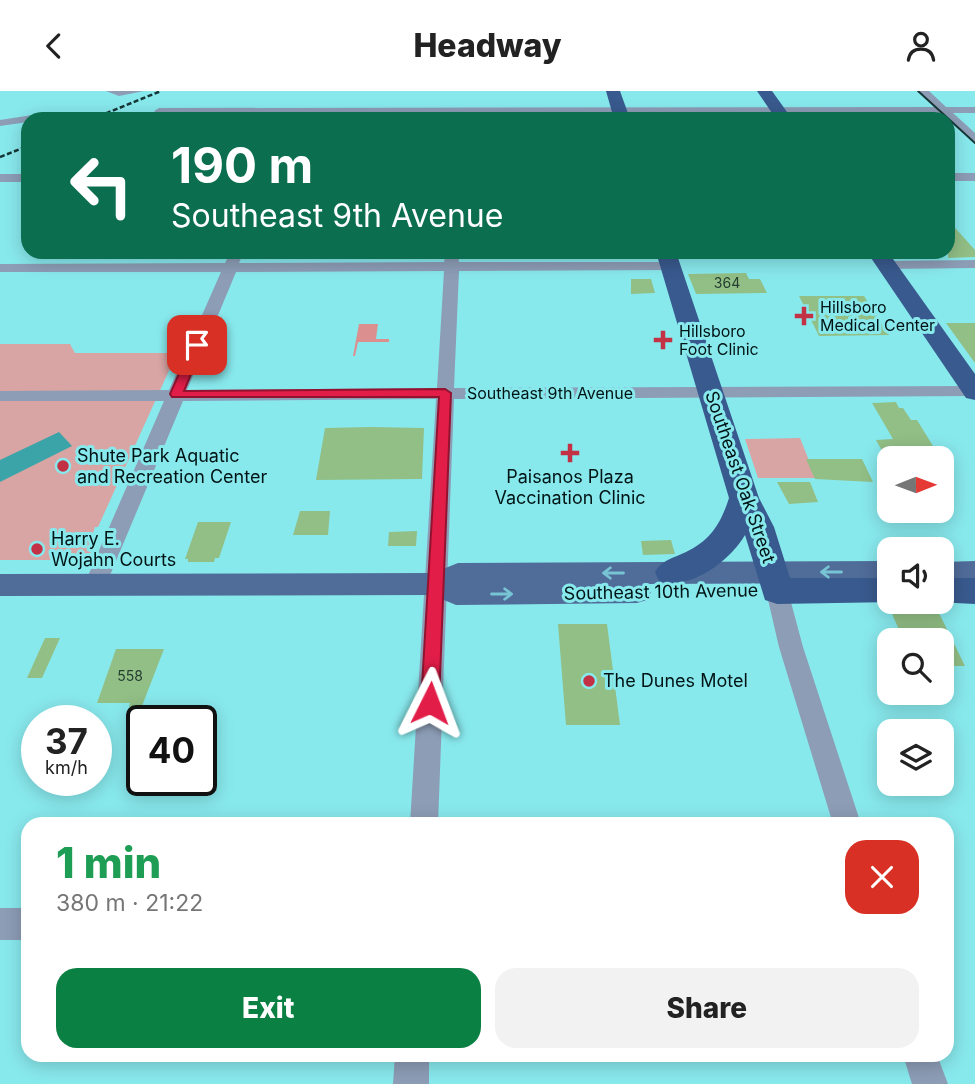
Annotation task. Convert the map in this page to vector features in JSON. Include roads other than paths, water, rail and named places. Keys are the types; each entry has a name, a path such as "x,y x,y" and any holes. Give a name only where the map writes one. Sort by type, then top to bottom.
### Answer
{"highway":[{"path":"613,91 620,112"},
{"path":"764,91 779,112"},
{"name":"Southeast Oak Street","path":"668,259 744,498 758,527 775,582"},
{"path":"883,259 975,391"},
{"path":"671,572 704,560 720,548 734,530 744,498"},
{"name":"Southeast 10th Avenue","path":"775,582 877,590"},
{"path":"954,591 975,591"}],"main road":[{"name":"Southeast 10th Avenue","path":"0,585 436,584 458,574 671,572 775,582"},
{"path":"954,572 975,572"},
{"name":"Southeast 10th Avenue","path":"436,584 456,594 775,582 877,573"}],"street":[{"path":"111,91 139,91"},
{"path":"911,91 937,112"},
{"path":"923,91 937,112"},
{"path":"298,112 304,99"},
{"path":"950,112 975,110"},
{"path":"159,111 173,112"},
{"path":"394,112 524,112"},
{"path":"0,123 21,120"},
{"path":"955,125 975,139"},
{"path":"955,133 975,152"},
{"path":"955,177 975,177"},
{"path":"0,178 21,178"},
{"path":"0,283 6,268 21,256"},
{"path":"424,817 452,259"},
{"path":"6,268 234,260 668,259"},
{"path":"898,259 975,264"},
{"path":"95,585 234,260"},
{"name":"Southeast 9th Avenue","path":"0,395 975,391"},
{"name":"Southeast Oak Street","path":"775,582 791,647 845,817"},
{"path":"0,924 21,924"},
{"path":"411,1084 412,1062"},
{"path":"922,1062 930,1084"}],"water":[{"path":"59,432 72,446 0,482 0,460"}],"tram line":[{"path":"918,91 941,112"},
{"path":"955,125 975,143"}],"railway":[{"path":"109,112 161,91"},
{"path":"0,157 21,149"}],"place":[{"name":"Hillsboro Medical Center","path":"804,316"},
{"name":"Hillsboro Foot Clinic","path":"663,340"},
{"name":"Paisanos Plaza Vaccination Clinic","path":"570,453"},
{"name":"Shute Park Aquatic and Recreation Center","path":"63,466"},
{"name":"Harry E. Wojahn Courts","path":"37,549"},
{"name":"The Dunes Motel","path":"589,681"}]}
